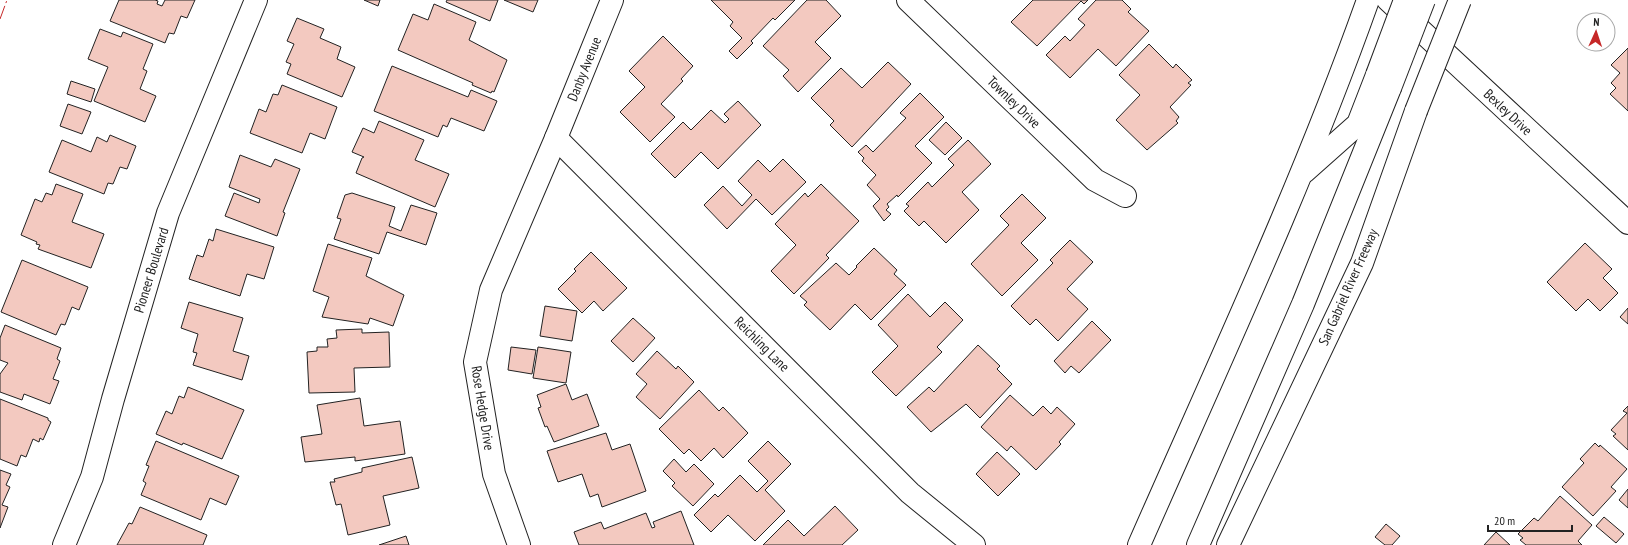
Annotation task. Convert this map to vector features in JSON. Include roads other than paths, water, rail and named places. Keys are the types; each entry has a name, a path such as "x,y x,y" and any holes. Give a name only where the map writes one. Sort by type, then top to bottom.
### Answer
{"main road":[{"name":"Pioneer Boulevard","path":"64,545 92,477 113,399 168,213 256,0"},
{"name":"Danby Avenue","path":"556,138 612,0"},
{"name":"Townley Drive","path":"908,0 1095,180 1125,196"},
{"path":"1139,545 1300,176 1368,0"},
{"name":"Bexley Drive","path":"1388,0 1628,223"},
{"path":"1198,545 1303,304 1384,81 1406,0"},
{"path":"1300,176 1358,124 1384,81 1424,0"},
{"name":"San Gabriel River Freeway","path":"1228,545 1362,263 1416,111 1460,0"},
{"name":"Rose Hedge Drive","path":"519,545 494,474 475,362 491,290 556,138"},
{"name":"Reichling Lane","path":"556,138 910,492 974,545"}]}
